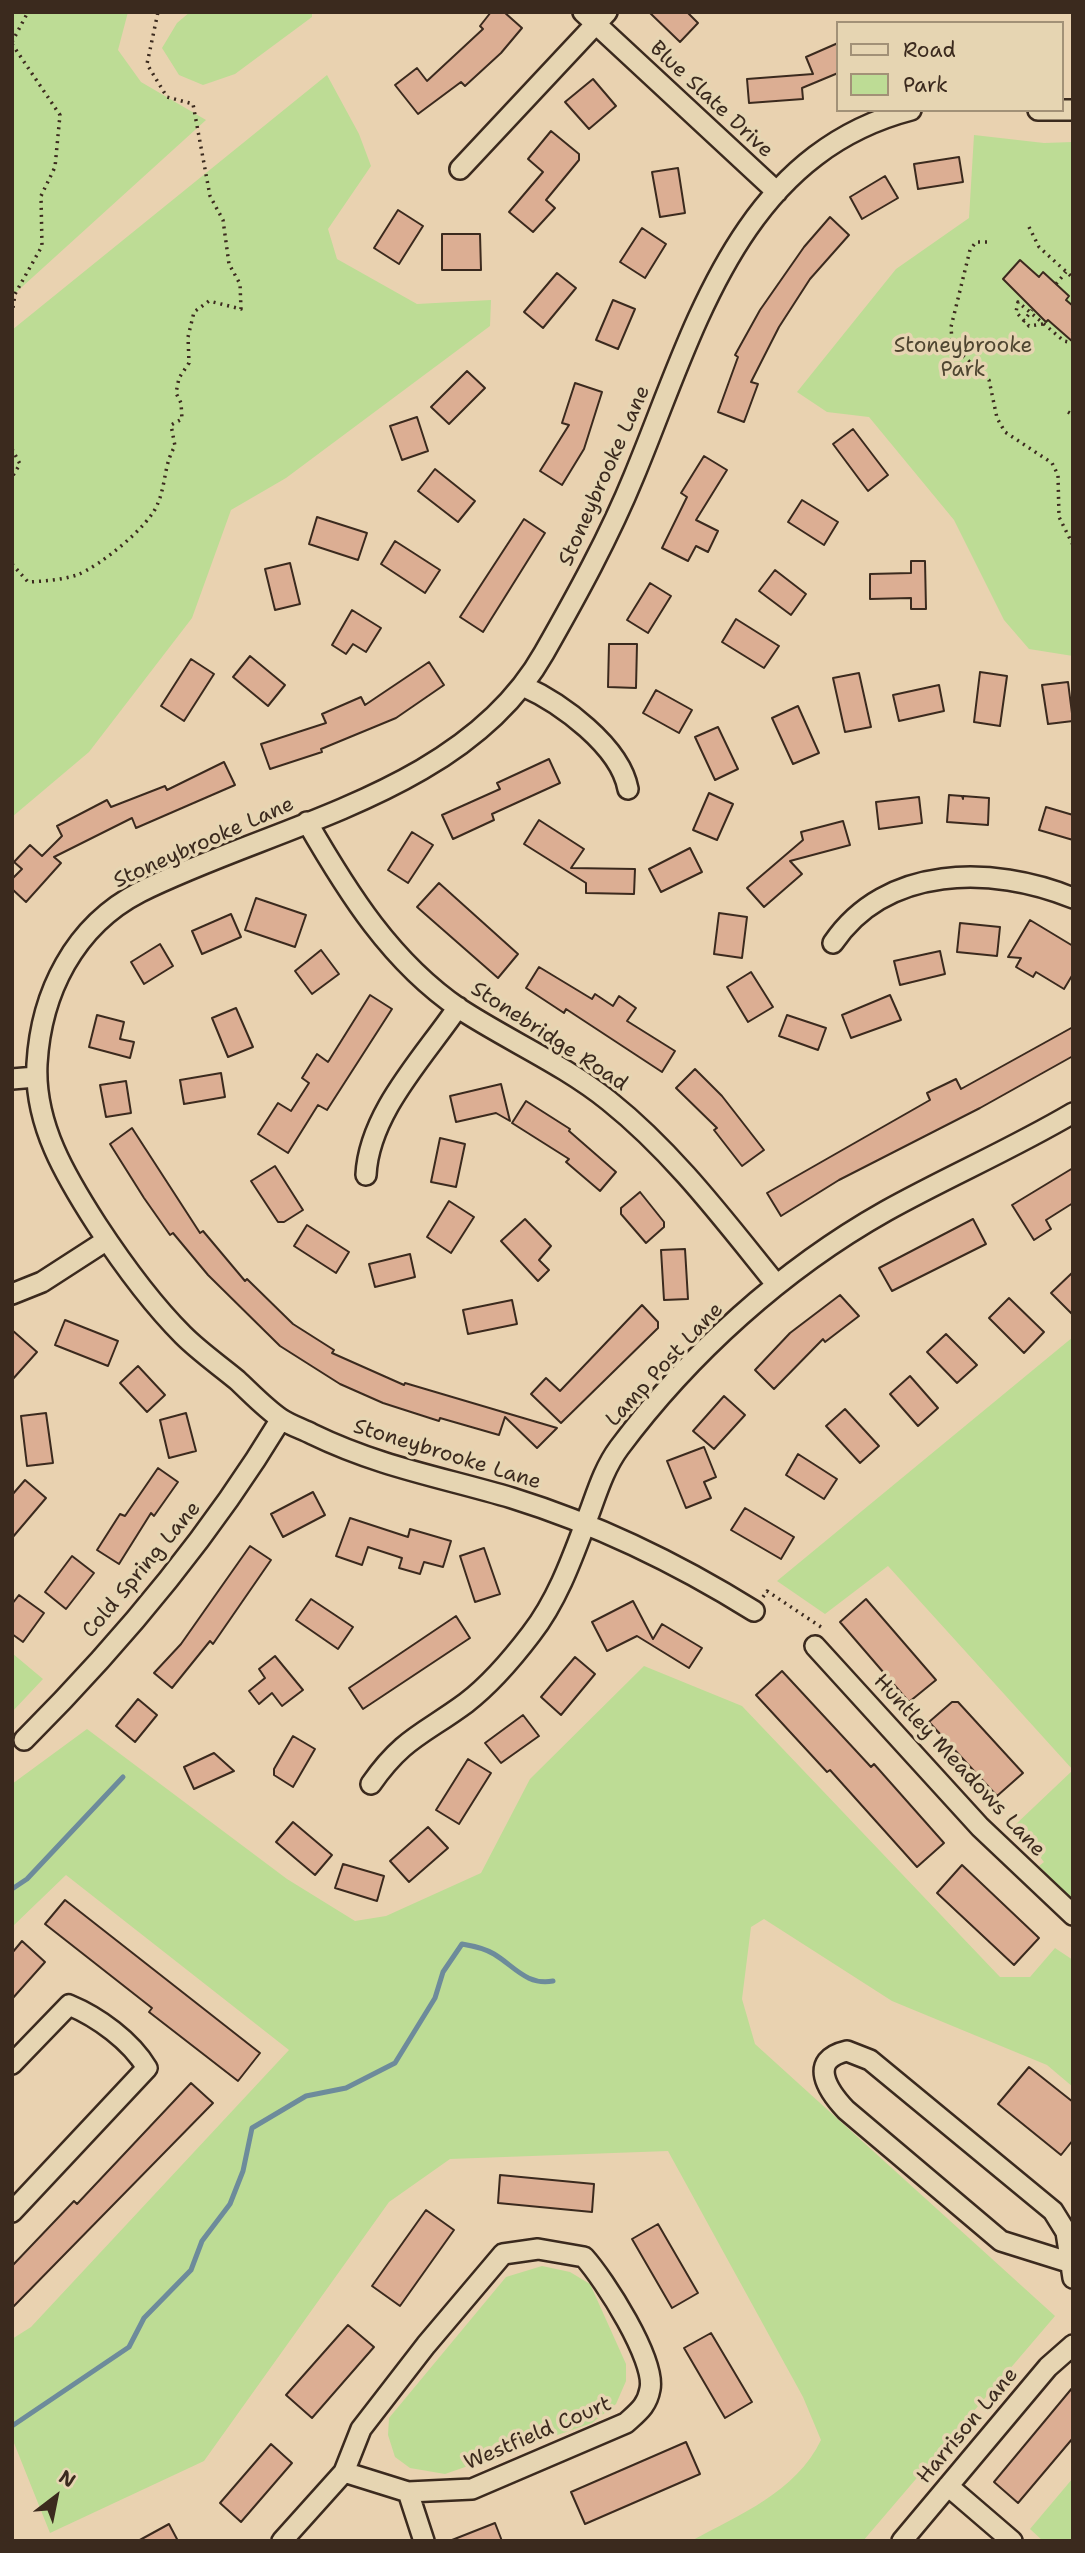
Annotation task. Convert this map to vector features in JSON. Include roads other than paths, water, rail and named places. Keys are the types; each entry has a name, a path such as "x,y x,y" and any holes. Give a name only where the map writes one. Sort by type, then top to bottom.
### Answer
{"street":[{"path":"460,169 595,16"},
{"name":"Blue Slate Drive","path":"595,16 777,192"},
{"name":"Stoneybrooke Lane","path":"754,1611 627,1539 504,1496 379,1464 281,1419 186,1338 107,1240 58,1162 48,1132 36,1077 39,1033 46,1002 57,976 97,922 133,896 170,878 390,787 431,764 494,716 523,686 607,537 715,277 742,236 777,192 820,154 854,131 906,112"},
{"path":"523,686 546,696 600,741 625,773 628,789"},
{"name":"Stonebridge Road","path":"307,822 367,919 401,958 458,1007 575,1076 629,1117 682,1169 776,1284"},
{"path":"833,943 849,919 868,905 943,878 1003,878 1035,884 1073,898"},
{"path":"366,1175 367,1150 376,1126 458,1007"},
{"path":"12,1079 36,1077"},
{"name":"Lamp Post Lane","path":"371,1784 391,1755 412,1737 465,1703 505,1668 550,1605 605,1472 640,1422 708,1348 776,1284 835,1242 886,1211 1073,1113"},
{"path":"12,1294 42,1282 107,1240"},
{"name":"Cold Spring Lane","path":"24,1740 62,1702 197,1543 281,1419"},
{"name":"Huntley Meadows Lane","path":"815,1646 979,1827 1073,1915"},
{"path":"12,2064 69,2005 85,2011 137,2051 146,2068 12,2212"},
{"path":"847,2052 870,2060 1053,2211 1066,2232 1071,2270 1000,2241 846,2110 829,2089 824,2067 830,2058 847,2052"},
{"name":"Westfield Court","path":"282,2541 344,2472 362,2429 426,2345 503,2254 538,2249 584,2257 608,2287 649,2366 651,2386 645,2407 626,2423 472,2489 408,2492 344,2472"},
{"name":"Harrison Lane","path":"902,2541 1048,2367 1073,2345"},
{"path":"948,2486 1012,2541"},
{"path":"408,2492 424,2541"}],"waterway":[{"path":"12,1889 27,1879 123,1777"},
{"path":"12,2426 129,2347 144,2318 191,2270 202,2241 230,2204 243,2171 252,2128 306,2096 346,2088 395,2063 435,1998 443,1972 462,1944 490,1952 528,1978 553,1981"}],"park label":[{"name":"Stoneybrooke Park","path":"963,359"}]}
